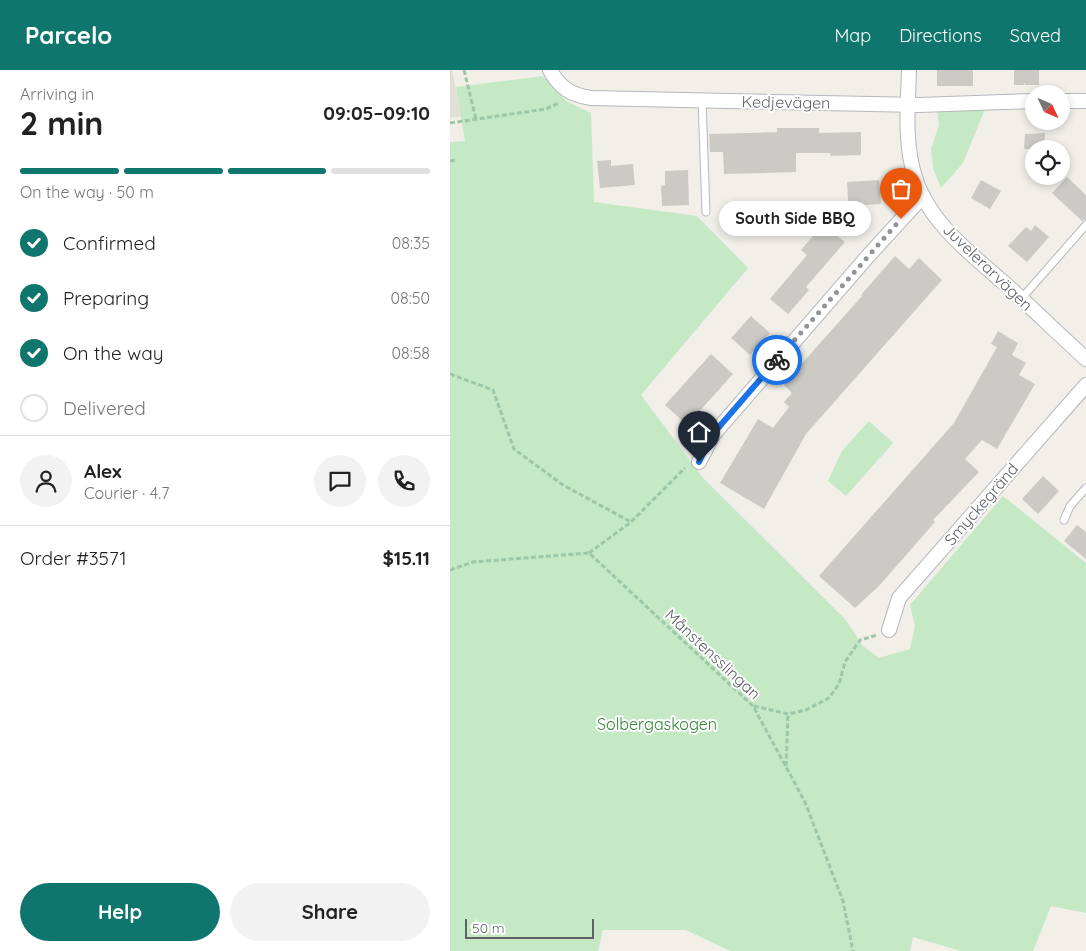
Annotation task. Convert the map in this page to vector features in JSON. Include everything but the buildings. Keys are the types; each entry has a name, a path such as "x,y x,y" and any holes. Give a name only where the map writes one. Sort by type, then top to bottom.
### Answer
{"street":[{"path":"550,70 563,88 568,91"},
{"name":"Juvelerarvägen","path":"909,70 910,152 915,177 923,196 939,220 961,244 1086,359"},
{"name":"Kedjevägen","path":"568,91 574,95 591,98 908,104 1025,101"},
{"path":"1070,101 1086,101"},
{"path":"699,462 712,435 923,196"},
{"name":"Smyckegränd","path":"889,630 899,598 1086,385"}],"lane":[{"path":"702,100 706,212"},
{"path":"1021,299 1086,225"},
{"path":"1064,520 1070,506 1086,488"}],"path":[{"path":"464,70 476,119"},
{"path":"450,123 546,108 559,104 568,91"},
{"path":"450,161 457,160"},
{"path":"450,374 493,390 514,450 563,485 631,522"},
{"path":"450,570 473,562 589,553 631,522 683,468 699,462"},
{"name":"Månstensslingan","path":"589,553 753,706 805,802 843,901 853,951"},
{"path":"753,706 788,714 806,710 829,698 839,684 845,662 860,640 889,630"},
{"path":"786,767 788,714"}],"shaded area":[{"path":"450,70 452,70 461,116 450,118"}],"green space":[{"name":"Solbergaskogen","path":"543,76 566,101 591,113 594,202 697,216 748,268 641,395 703,478 845,619 863,646 879,658 910,649 915,626 910,605 1003,496 1086,563 1086,913 1051,906 1033,951 961,951 913,937 910,951 730,951 686,930 603,930 598,951 450,951 450,142 465,141 456,87"},
{"path":"985,109 963,163 941,188 933,168 931,149 939,125 937,111"},
{"path":"869,421 893,443 846,496 828,481 842,451"}],"way so far":[{"path":"777,360 901,219"}],"place":[{"name":"South Side BBQ","path":"901,219"}],"route":[{"path":"699,462 712,435 777,360"}]}
